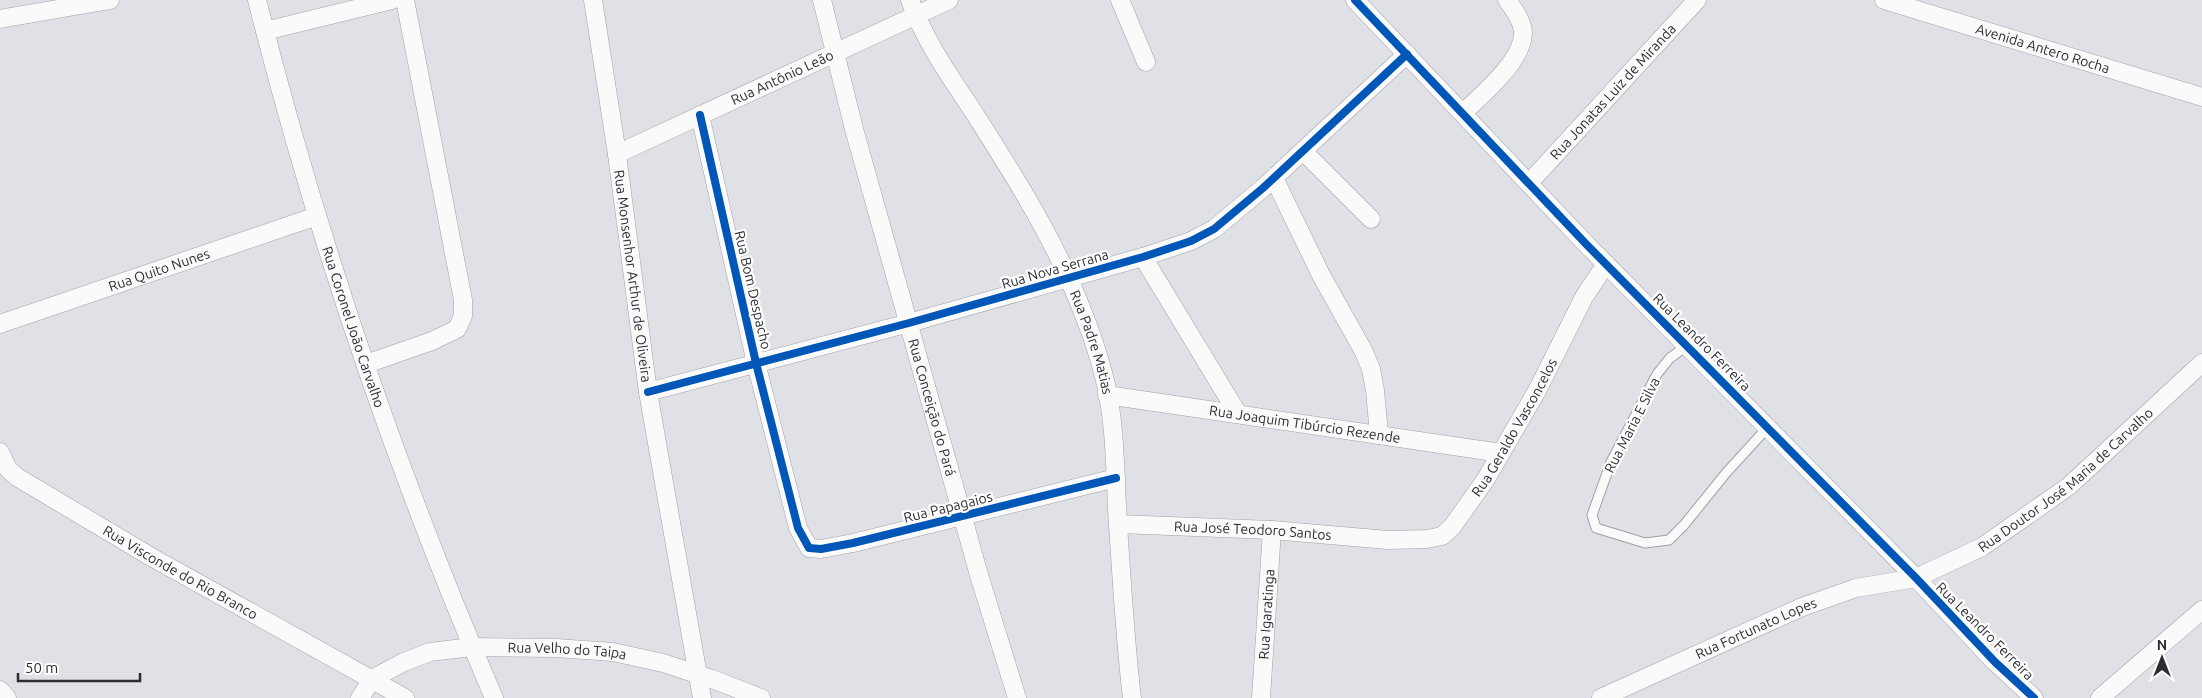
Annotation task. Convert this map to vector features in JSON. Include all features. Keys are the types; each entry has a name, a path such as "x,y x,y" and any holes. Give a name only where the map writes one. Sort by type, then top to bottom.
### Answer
{"street":[{"path":"0,19 110,0"},
{"name":"Rua Coronel João Carvalho","path":"257,0 317,216 387,428 472,647 494,698"},
{"path":"265,31 392,0"},
{"path":"366,364 432,341 457,329 463,316 463,300 405,0"},
{"name":"Rua Monsenhor Arthur de Oliveira","path":"593,0 617,154 648,392 702,698"},
{"name":"Rua Conceição do Pará","path":"822,0 908,323 1017,698"},
{"name":"Rua Antônio Leão","path":"617,154 835,52 912,7 949,0"},
{"path":"1120,0 1146,62"},
{"name":"Rua Leandro Ferreira","path":"1355,0 1606,264 1916,578 1968,635 2034,698"},
{"path":"1463,113 1505,72 1519,48 1523,35 1519,17 1507,0"},
{"name":"Rua Jonatas Luiz de Miranda","path":"1529,183 1697,0"},
{"name":"Avenida Antero Rocha","path":"1884,0 2202,97"},
{"name":"Rua Padre Matias","path":"912,7 937,57 1003,160 1035,215 1068,278 1093,338 1107,395 1116,478 1132,698"},
{"name":"Rua Nova Serrana","path":"648,392 908,323 1143,257 1191,241 1214,229 1274,178 1407,54"},
{"name":"Rua Bom Despacho","path":"700,115 756,363 798,528"},
{"path":"1303,151 1371,219"},
{"path":"1274,178 1321,275 1364,352 1371,369 1379,435"},
{"name":"Rua Quito Nunes","path":"0,324 317,216"},
{"path":"1143,257 1238,414"},
{"name":"Rua Geraldo Vasconcelos","path":"1388,540 1427,539 1442,536 1452,527 1467,508 1501,453 1538,389 1584,297 1606,264"},
{"name":"Rua Doutor José Maria de Carvalho","path":"1916,578 1982,547 2069,486 2202,363"},
{"name":"Rua Joaquim Tibúrcio Rezende","path":"1107,395 1501,453"},
{"name":"Rua Visconde do Rio Branco","path":"0,452 8,468 18,477 153,558 405,698"},
{"name":"Rua Papagaios","path":"798,528 809,548 821,549 853,543 1116,478"},
{"name":"Rua José Teodoro Santos","path":"1118,524 1272,530 1388,540"},
{"name":"Rua Igaratinga","path":"1261,698 1272,530"},
{"name":"Rua Fortunato Lopes","path":"1601,698 1802,606 1856,588 1916,578"},
{"path":"2100,698 2202,610"},
{"name":"Rua Velho do Taipa","path":"372,680 404,662 430,652 472,647 556,648 613,652 663,663 761,698"},
{"path":"360,698 372,680"},
{"path":"0,690 7,698"}],"lane":[{"name":"Rua Maria E Silva","path":"1688,345 1670,358 1657,374 1610,462 1592,515 1596,528 1645,543 1669,540 1684,526 1726,473 1768,427"}],"cycle path":[{"path":"1355,0 1587,245 1916,578 1995,662 2034,698"},
{"path":"648,392 909,323 1143,257 1191,241 1214,229 1263,188 1407,54"},
{"path":"700,115 756,363 798,528 809,548 821,549 853,543 1116,478"}]}
